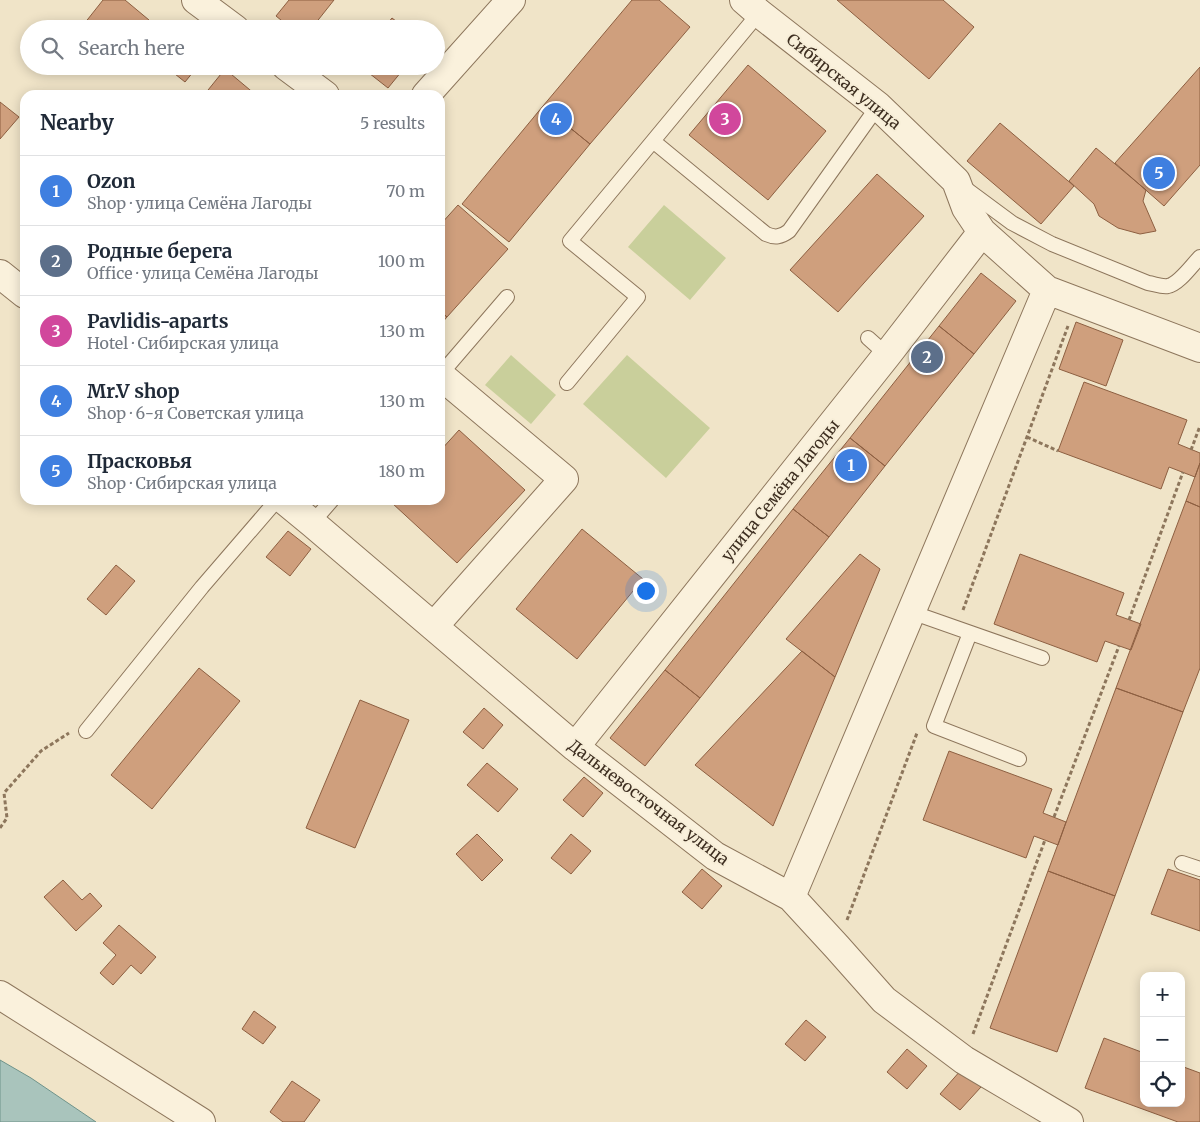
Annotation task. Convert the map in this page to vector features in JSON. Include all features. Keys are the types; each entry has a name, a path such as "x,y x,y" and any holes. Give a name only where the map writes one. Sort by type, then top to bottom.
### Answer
{"street":[{"path":"196,0 223,20"},
{"path":"445,74 511,0"},
{"name":"Сибирская улица","path":"752,7 878,106 956,182 966,208 982,232 1047,290 1200,348"},
{"path":"298,75 319,90"},
{"path":"430,90 444,75"},
{"name":"улица Семёна Лагоды","path":"575,747 878,347 982,232"},
{"path":"0,274 20,290"},
{"path":"792,897 1047,290"},
{"path":"434,626 564,479 445,379"},
{"name":"Дальневосточная улица","path":"290,505 575,747 715,856 792,897 884,1000 964,1060 1069,1122"},
{"path":"0,995 201,1122"}],"lane":[{"path":"567,383 638,297 570,241 652,141 752,7"},
{"path":"652,141 766,234 778,237 789,231 878,106"},
{"path":"956,182 1012,223 1052,244 1148,283 1162,286 1176,283 1200,257"},
{"path":"445,369 507,297"},
{"path":"86,730 202,587 273,505"},
{"path":"312,522 327,505"},
{"path":"912,612 1042,658"},
{"path":"970,633 934,726 1019,759"},
{"path":"1182,863 1200,869"}],"path":[{"path":"1191,450 1200,426"},
{"path":"1027,437 1058,451"},
{"path":"1129,620 1183,472"},
{"path":"1054,817 1118,646"},
{"path":"0,828 7,818 4,794 41,751 70,732 86,730"},
{"path":"964,1060 1046,840"}],"green space":[{"path":"664,205 726,258 690,300 628,247"},
{"path":"511,355 556,395 531,424 485,385"},
{"path":"627,355 710,428 666,478 583,404"}],"water":[{"path":"0,1060 31,1078 96,1122 0,1122"}],"building":[{"path":"103,0 125,0 149,20 87,20"},
{"path":"289,0 334,0 318,20 281,20 276,16"},
{"path":"632,0 659,0 690,27 590,144 543,106"},
{"path":"837,0 943,0 974,27 929,79"},
{"path":"748,65 826,131 768,200 689,135"},
{"path":"1200,67 1200,165 1164,206 1115,163"},
{"path":"176,75 191,75 185,82"},
{"path":"220,75 232,75 250,90 208,90"},
{"path":"371,75 399,75 388,88"},
{"path":"0,102 19,117 0,139"},
{"path":"543,106 590,144 509,242 462,204"},
{"path":"1000,123 1074,186 1041,224 967,161"},
{"path":"1096,148 1146,190 1143,201 1156,231 1140,234 1118,228 1099,216 1094,204 1069,181"},
{"path":"877,174 924,216 838,312 790,270"},
{"path":"458,205 508,249 447,317 445,315 445,219"},
{"path":"981,273 1016,301 974,354 939,326"},
{"path":"1076,322 1123,340 1106,386 1059,369"},
{"path":"939,326 974,354 885,466 850,438"},
{"path":"1084,382 1187,420 1178,444 1200,453 1200,463 1195,477 1169,467 1161,489 1058,451"},
{"path":"459,430 525,490 457,563 394,505 445,505 445,445"},
{"path":"850,438 885,466 829,537 793,509"},
{"path":"1200,463 1200,507 1186,501"},
{"path":"1186,501 1200,507 1200,668 1183,712 1116,688"},
{"path":"793,509 829,537 700,698 665,670"},
{"path":"582,529 643,579 577,659 516,609"},
{"path":"288,531 311,549 290,576 266,557"},
{"path":"860,554 880,569 835,677 786,639"},
{"path":"1020,554 1124,593 1116,615 1141,624 1131,650 1105,641 1097,662 994,624"},
{"path":"116,565 135,581 106,615 87,599"},
{"path":"802,651 835,677 773,826 695,765"},
{"path":"199,668 240,701 152,809 111,775"},
{"path":"665,670 700,698 645,766 610,738"},
{"path":"1116,688 1183,712 1115,896 1048,871"},
{"path":"360,700 409,720 355,848 306,828"},
{"path":"484,708 503,725 483,749 463,732"},
{"path":"949,751 1052,789 1043,813 1066,822 1058,845 1034,836 1026,858 923,820"},
{"path":"487,763 518,789 498,812 467,785"},
{"path":"584,777 603,793 583,817 563,800"},
{"path":"477,834 503,860 482,881 456,854"},
{"path":"571,834 591,851 571,874 551,858"},
{"path":"702,869 722,886 702,909 682,892"},
{"path":"1168,869 1200,880 1200,931 1151,914"},
{"path":"1048,871 1115,896 1057,1052 990,1028"},
{"path":"63,880 82,900 90,893 102,906 76,931 44,897"},
{"path":"119,925 156,957 141,974 131,965 113,985 100,973 116,955 103,943"},
{"path":"254,1011 276,1027 263,1044 242,1029"},
{"path":"806,1020 826,1037 805,1061 785,1044"},
{"path":"1104,1038 1140,1052 1140,1107 1185,1107 1185,1067 1200,1073 1200,1122 1178,1122 1085,1088"},
{"path":"907,1049 927,1066 907,1089 887,1072"},
{"path":"961,1070 981,1087 960,1110 940,1094"},
{"path":"292,1081 320,1100 304,1122 283,1122 270,1112"}],"place":[{"name":"Mr.V shop","path":"556,119"},
{"name":"Pavlidis-aparts","path":"725,119"},
{"name":"Прасковья","path":"1159,173"},
{"name":"Родные берега","path":"927,357"},
{"name":"Ozon","path":"851,465"}]}
